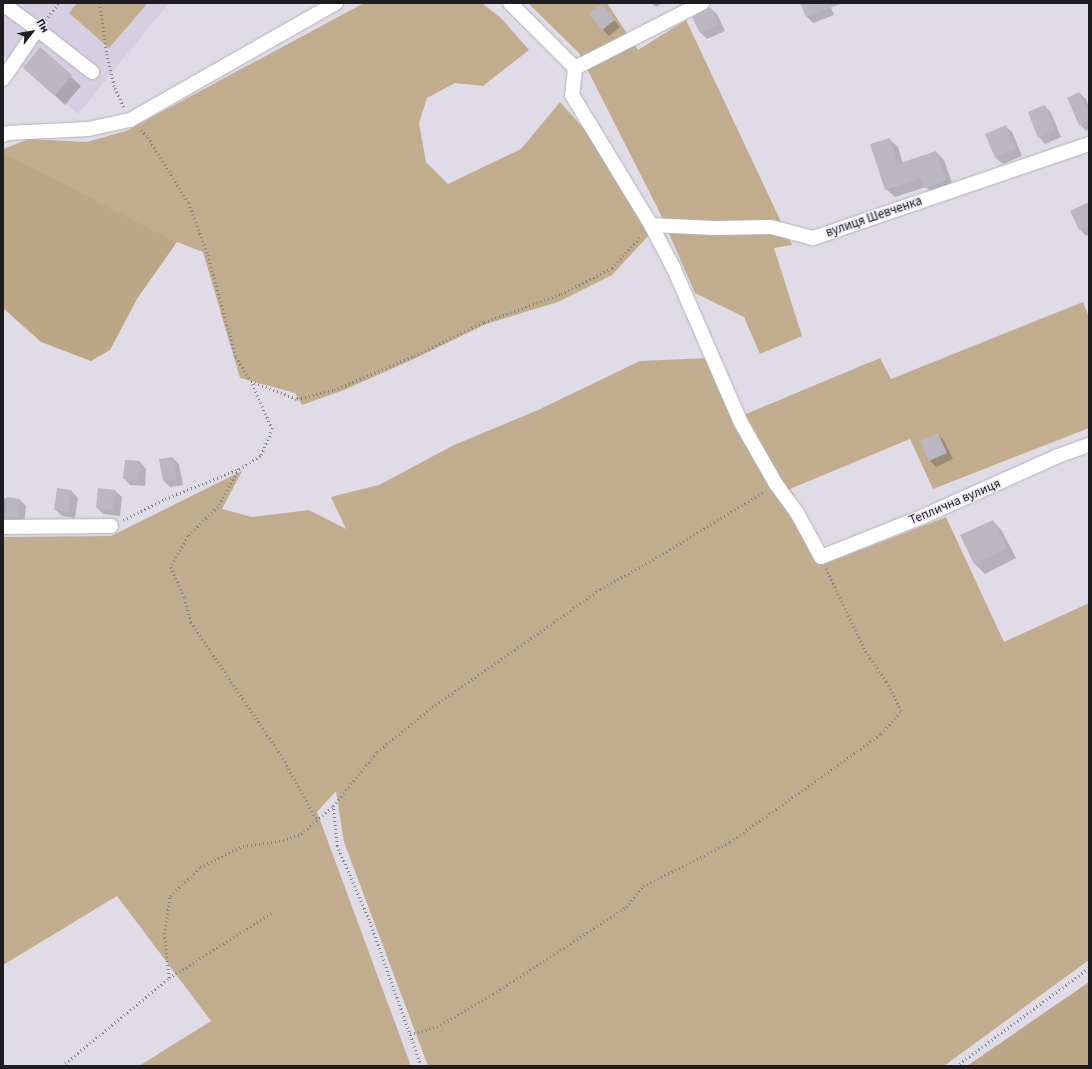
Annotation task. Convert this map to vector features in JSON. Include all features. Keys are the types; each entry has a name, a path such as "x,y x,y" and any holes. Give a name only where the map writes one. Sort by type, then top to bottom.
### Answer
{"street":[{"path":"3,135 8,133 88,129 130,120 336,3"},
{"path":"510,3 576,68"},
{"path":"576,68 702,3"},
{"path":"3,4 92,72"},
{"path":"3,79 37,29"},
{"path":"576,68 572,95 651,225 674,269 740,421 776,484 797,514 820,557"},
{"name":"вулиця Шевченка","path":"651,225 714,228 771,227 813,238 1089,144"},
{"name":"Теплична вулиця","path":"820,557 924,516 1058,456 1089,445"},
{"path":"3,527 111,526"}],"path":[{"path":"37,29 59,3"},
{"path":"100,3 107,54 115,88 130,120 148,137 189,203 208,255 236,357 251,381 272,429 261,455 239,469 165,498 111,526"},
{"path":"251,381 297,399 334,390 414,356 484,322 561,294 612,268 651,225"},
{"path":"239,469 218,507 188,536 171,567 185,598 191,622 283,758 317,820"},
{"path":"169,978 164,934 170,896 200,867 243,846 279,841 301,834 333,806 377,752 432,707 600,589 649,562 776,484"},
{"path":"410,1034 437,1027 493,994 626,907 643,886 730,842 881,734 901,711 886,682 864,649 820,557"},
{"path":"333,806 337,846 369,920 421,1066"},
{"path":"62,1066 169,978 273,912"},
{"path":"956,1066 1089,968"}],"shaded area":[{"path":"3,3 169,3 78,114 23,68 3,56"},
{"path":"77,3 144,3 146,5 109,48 69,13"},
{"path":"364,3 482,3 502,19 529,50 483,86 455,83 427,98 419,123 426,162 448,184 521,149 560,102 593,139 651,233 612,275 558,302 486,324 416,358 344,390 302,405 295,393 240,378 203,252 177,242 64,185 3,153 3,149 29,139 86,142 126,131"},
{"path":"528,3 607,3 638,50 686,20 792,245 774,248 802,336 760,354 744,317 695,293 660,213 579,53"},
{"path":"3,153 177,242 137,299 110,350 91,361 41,342 3,308"},
{"path":"1083,302 1089,317 1089,428 933,489 910,439 790,489 832,561 946,517 1004,642 1089,603 1089,960 944,1066 428,1066 344,842 336,791 317,812 411,1066 139,1066 211,1021 117,896 3,965 3,537 111,536 242,471 222,509 252,517 309,510 346,529 331,497 379,485 454,445 538,410 640,361 709,358 734,419 880,358 891,379"},
{"path":"1089,982 1089,1066 967,1066"}],"building":[{"path":"800,3 840,3 840,4 806,17"},
{"path":"602,4 615,20 602,30 589,13"},
{"path":"710,7 719,24 700,33 692,17"},
{"path":"40,47 72,75 55,96 23,68"},
{"path":"1079,92 1089,112 1089,120 1079,125 1067,98"},
{"path":"1045,105 1055,131 1038,138 1028,112"},
{"path":"1006,125 1016,149 995,158 985,134"},
{"path":"890,138 898,164 936,151 946,180 925,188 921,178 885,190 870,144"},
{"path":"1089,202 1089,225 1079,230 1070,211"},
{"path":"938,433 947,453 929,461 920,441"},
{"path":"173,457 177,479 163,481 159,459"},
{"path":"125,460 140,461 139,480 123,479"},
{"path":"57,488 72,490 68,512 54,510"},
{"path":"98,488 116,490 113,511 96,508"},
{"path":"7,497 20,499 18,518 5,517"},
{"path":"993,520 1007,548 974,564 960,535"}]}
